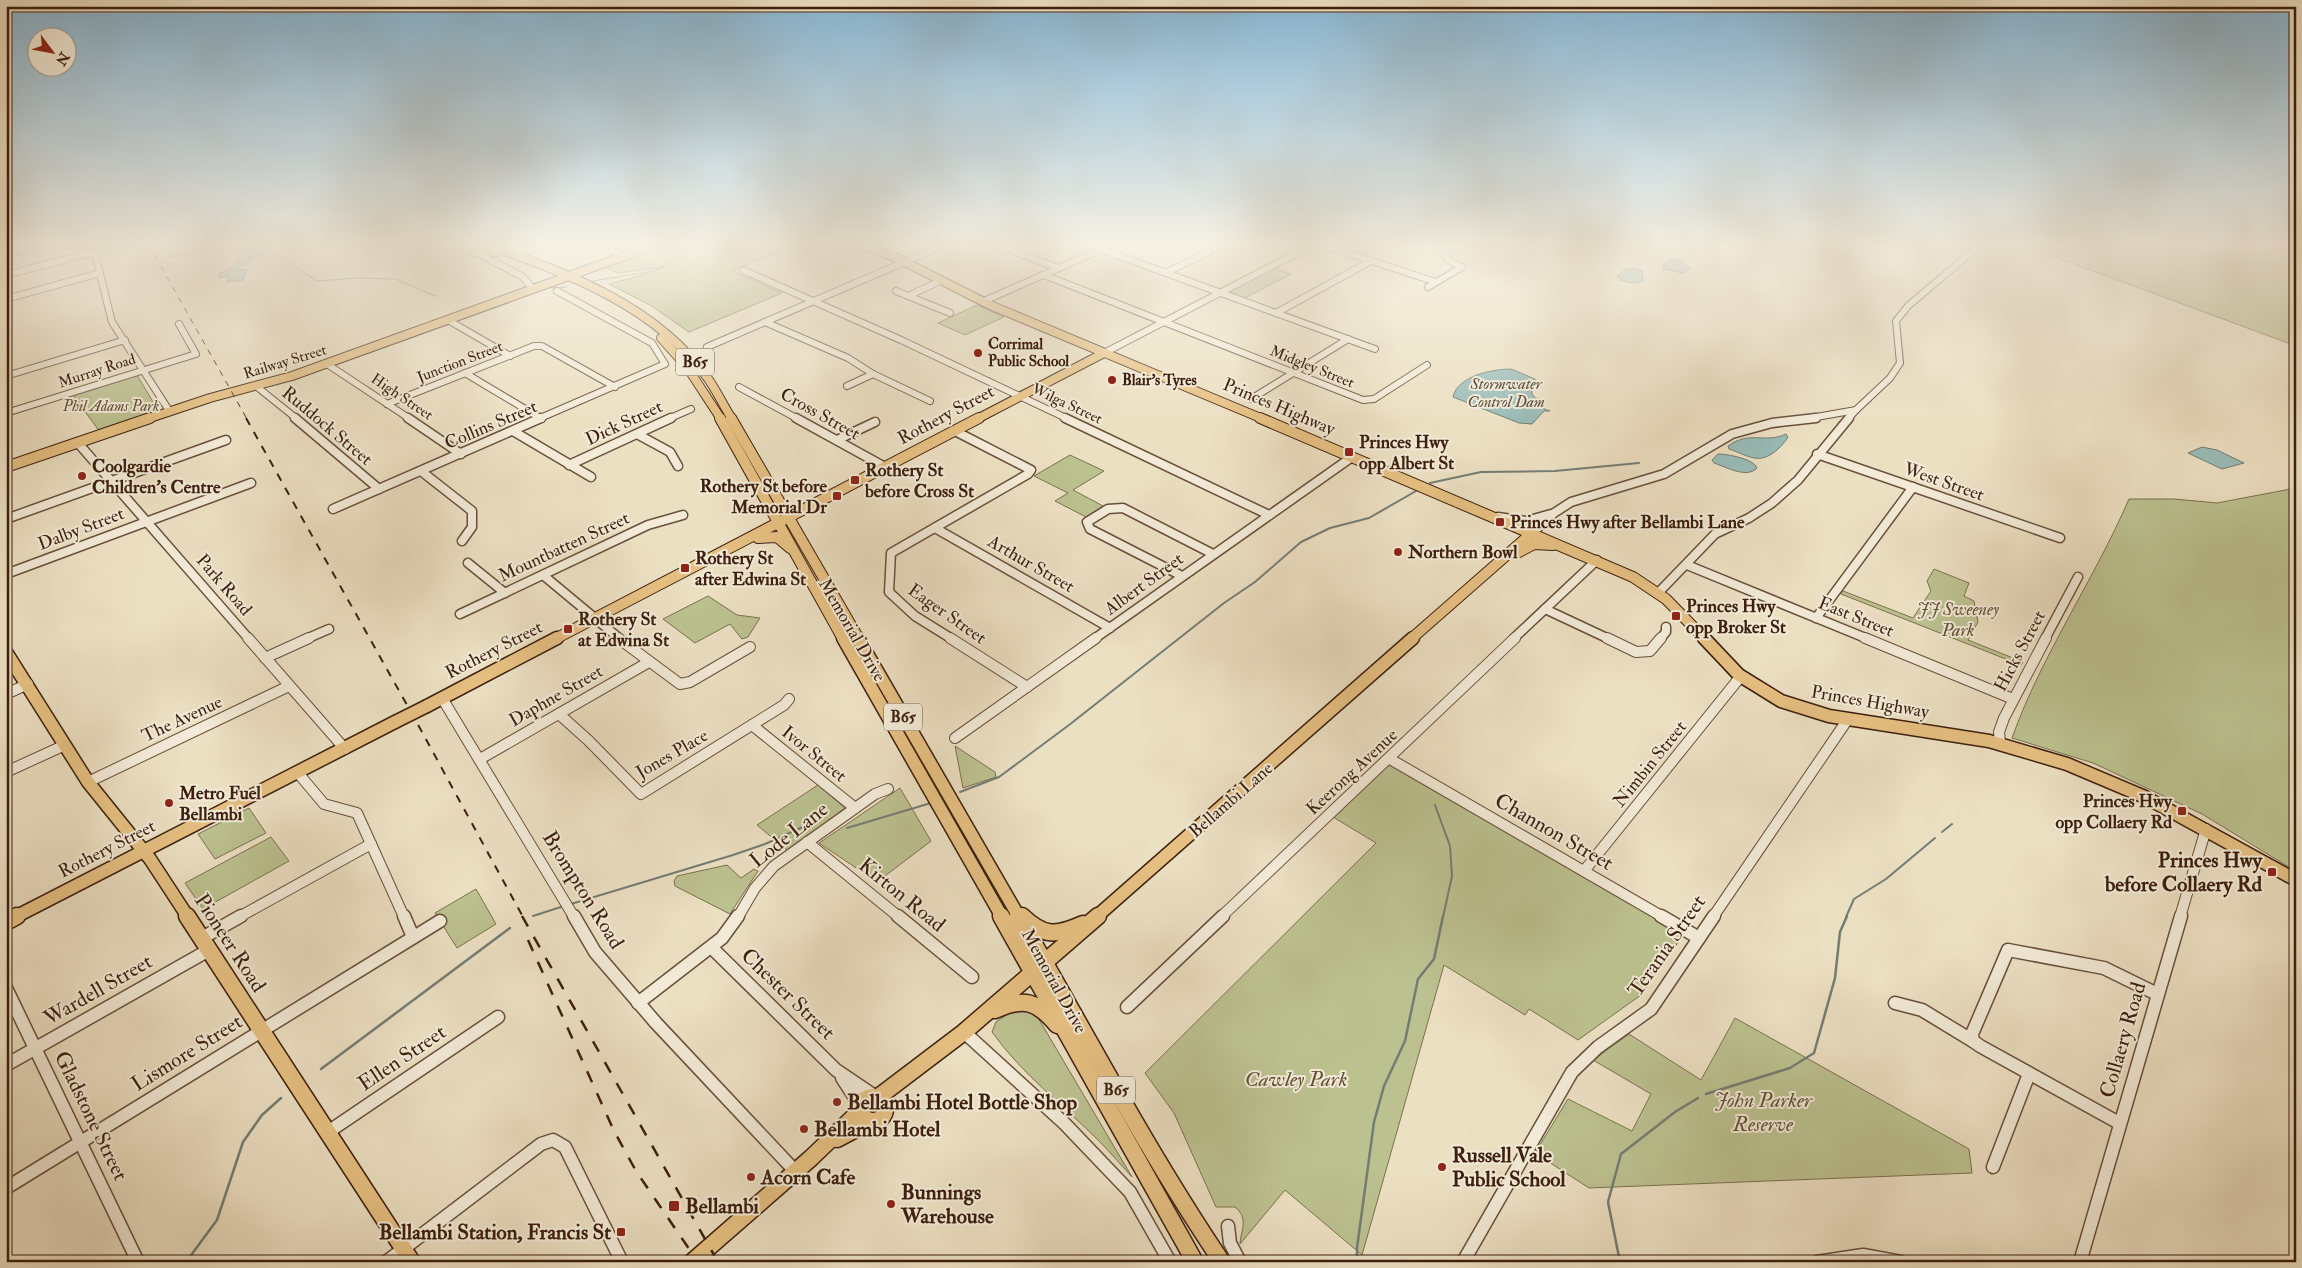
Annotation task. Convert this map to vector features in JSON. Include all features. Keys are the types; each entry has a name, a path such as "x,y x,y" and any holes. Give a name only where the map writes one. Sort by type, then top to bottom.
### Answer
{"main road":[{"name":"Railway Street","path":"6,467 170,412 327,364 491,304"},
{"name":"Memorial Drive","path":"614,304 651,329 685,363 784,520 1010,904 1073,1046 1195,1262"},
{"name":"Memorial Drive","path":"626,304 647,317 670,336 688,354 714,388 772,489 793,551 1039,968 1109,1079 1190,1215 1222,1262"},
{"name":"Princes Highway","path":"987,304 1570,548 1633,577 1659,592 1741,676 1764,692 1786,703 1812,712 1848,719 2000,743 2067,764 2110,780 2206,829 2296,880"},
{"name":"Rothery Street","path":"6,922 298,773 1104,353"},
{"path":"772,489 784,501 793,505 805,505 822,500"},
{"name":"Bellambi Lane","path":"880,1102 901,1088 925,1063 1039,968 1532,532"},
{"path":"737,545 760,537 772,536 779,538 793,551"},
{"path":"1490,570 1534,544 1549,544 1570,548"},
{"name":"Pioneer Road","path":"6,652 28,684 88,782 145,851 412,1262"},
{"path":"1010,904 1030,924 1042,932 1051,934 1069,931 1095,918"},
{"path":"980,1018 1010,1003 1034,1004 1051,1017 1073,1046"},
{"path":"864,1112 881,1117 880,1102"},
{"path":"811,1158 842,1136 864,1112"},
{"path":"692,1262 864,1112"}],"street":[{"path":"108,304 112,322 126,340 170,412"},
{"path":"581,304 652,343 665,362 661,367"},
{"path":"707,347 807,304"},
{"name":"Wilga Street","path":"817,304 901,340 1269,514"},
{"path":"927,304 950,314"},
{"name":"Midgley Street","path":"1119,304 1360,399 1369,400 1427,365"},
{"path":"1104,353 1195,304"},
{"path":"1252,304 1375,349"},
{"path":"1276,313 1292,304"},
{"path":"1659,592 1715,534 1749,518 1772,503 1798,480 1817,454 1856,410 1890,378 1900,363 1896,321 1910,304"},
{"path":"448,320 510,356"},
{"path":"765,322 848,358 873,374 930,401"},
{"name":"Murray Road","path":"6,413 196,354 179,324"},
{"path":"1251,399 1348,339"},
{"path":"6,376 126,340"},
{"name":"Junction Street","path":"388,404 534,346 542,346"},
{"path":"542,346 615,387"},
{"name":"High Street","path":"327,364 461,454"},
{"name":"Collins Street","path":"333,510 661,367"},
{"path":"465,373 542,419"},
{"path":"846,386 873,374"},
{"name":"Ruddock Street","path":"256,386 316,434 332,451 379,489"},
{"name":"Cross Street","path":"739,387 885,468"},
{"name":"Dick Street","path":"569,465 691,409"},
{"path":"1532,532 1554,513 1571,502 1589,495 1664,474 1732,434 1772,423 1818,418 1856,410"},
{"path":"837,440 875,422"},
{"path":"513,431 591,478"},
{"name":"Eager Street","path":"955,431 1030,470 1028,474 891,553 889,592 915,616 1027,687"},
{"path":"637,434 670,452 678,466"},
{"path":"6,519 226,440"},
{"name":"Park Road","path":"78,443 344,749"},
{"name":"West Street","path":"1817,454 2060,538"},
{"name":"Albert Street","path":"955,738 1352,456"},
{"path":"421,471 472,511 472,527 462,541"},
{"name":"Dalby Street","path":"6,574 251,483"},
{"path":"1816,618 1913,487"},
{"path":"1182,576 1090,529 1087,522 1107,509 1123,508 1213,554"},
{"path":"1493,516 1526,520 1554,513"},
{"name":"Mountbatten Street","path":"460,614 648,525 683,515"},
{"name":"Arthur Street","path":"935,528 1110,628"},
{"name":"Keerong Avenue","path":"1127,1007 1390,759 1597,560"},
{"path":"468,564 505,594"},
{"name":"East Street","path":"1687,565 2014,699"},
{"path":"543,575 649,662 673,680 684,684 750,647"},
{"name":"Hicks Street","path":"2000,743 1999,732 2014,699 2078,577"},
{"path":"1545,609 1636,652 1650,651 1666,632 1666,627"},
{"path":"265,658 329,629"},
{"name":"Daphne Street","path":"480,759 649,662"},
{"name":"Nimbin Street","path":"1584,871 1741,676"},
{"path":"6,694 28,684"},
{"name":"The Avenue","path":"88,782 290,686"},
{"name":"Brompton Road","path":"442,698 594,952 758,1134 796,1171"},
{"name":"Jones Place","path":"559,714 589,741 641,794 790,699"},
{"name":"Terania Street","path":"1463,1262 1572,1072 1598,1047 1651,1009 1848,719"},
{"name":"Ivor Street","path":"752,725 855,808"},
{"path":"6,772 65,746"},
{"name":"Channon Street","path":"1390,759 1699,938"},
{"path":"298,773 324,804 357,813 414,937"},
{"name":"Lode Lane","path":"638,1003 712,948 730,928 763,877 774,866 875,794 888,789"},
{"name":"Collaery Road","path":"2080,1262 2206,829"},
{"name":"Kirton Road","path":"807,842 972,977"},
{"name":"Wardell Street","path":"6,1065 371,844"},
{"name":"Lismore Street","path":"6,1188 440,921"},
{"name":"Chester Street","path":"712,948 836,1070 880,1102"},
{"path":"1974,1041 1972,1034 2008,950 2104,968 2157,994"},
{"name":"Gladstone Street","path":"6,988 138,1262"},
{"path":"1895,1003 1922,1010 2029,1074 2119,1123"},
{"name":"Ellen Street","path":"328,1132 498,1017"},
{"path":"964,1032 1065,1124 1130,1192 1170,1262"},
{"path":"836,1070 864,1112"},
{"path":"1994,1166 2029,1074"},
{"path":"744,1216 782,1192 825,1155 842,1136"},
{"path":"386,1262 541,1144 552,1140 560,1142 565,1147 622,1262"},
{"path":"1228,1226 1230,1243 1240,1262"},
{"path":"1817,1262 1863,1255 1901,1262"}],"green space":[{"path":"648,304 755,304 689,332"},
{"path":"2183,304 2296,304 2296,346"},
{"path":"977,305 1004,317 965,335 938,323"},
{"name":"Phil Adams Park","path":"137,375 159,412 100,432 73,395"},
{"path":"1070,455 1104,471 1073,490 1103,506 1086,517 1055,501 1068,493 1034,476"},
{"path":"2296,488 2296,857 2292,869 2202,814 2093,763 2012,738 2038,677 2129,499 2174,499 2217,503"},
{"name":"JJ Sweeney Park","path":"1934,569 1969,583 1964,596 1974,601 1978,622 1968,640 2023,662 2021,665 1841,594 1843,591 1913,618 1931,591 1927,581"},
{"path":"708,596 737,615 760,618 748,637 742,639 730,624 695,643 663,619"},
{"path":"955,746 995,772 996,777 963,788"},
{"name":"Cawley Park","path":"1389,765 1684,934 1641,995 1578,1040 1529,1009 1525,1015 1444,965 1362,1255 1285,1190 1240,1244 1243,1224 1242,1216 1235,1207 1216,1207 1174,1113 1145,1073 1376,843 1333,817"},
{"path":"818,785 845,808 787,850 757,825"},
{"path":"900,788 931,841 877,882 819,843"},
{"path":"249,808 266,833 215,859 198,834"},
{"path":"271,837 289,861 203,909 185,883"},
{"path":"727,865 741,878 754,869 758,871 730,914 675,886 674,881 677,876"},
{"path":"476,889 496,924 457,948 435,913"},
{"path":"1014,1010 1025,1010 1037,1016 1132,1177 1098,1140 1016,1062 992,1032 996,1022"},
{"name":"John Parker Reserve","path":"1735,1018 1969,1149 1972,1173 1589,1188 1535,1153 1568,1099 1632,1131 1651,1094 1593,1060 1629,1034 1701,1080"}],"water":[{"name":"Stormwater Control Dam","path":"1511,369 1535,379 1536,382 1531,387 1532,394 1535,398 1541,399 1544,409 1550,411 1544,411 1532,424 1519,423 1453,397 1461,384 1468,379 1486,372"},
{"path":"1786,434 1788,437 1785,442 1765,457 1749,457 1729,449 1728,446 1743,439 1771,438"},
{"path":"2202,447 2217,450 2244,463 2222,469 2188,453"},
{"path":"1718,454 1746,460 1757,468 1748,472 1730,469 1714,463 1712,460"}],"waterway":[{"path":"1430,483 1481,472 1555,471 1639,463"},
{"path":"960,792 999,777 1069,725 1224,603 1255,582 1301,542 1330,528 1369,518 1416,491"},
{"path":"847,828 931,803"},
{"path":"1435,805 1450,846 1452,876 1443,917"},
{"path":"571,904 733,855 765,844 816,821"},
{"path":"1942,832 1952,824"},
{"path":"1846,917 1854,899 1886,879 1935,838"},
{"path":"533,916 564,906"},
{"path":"1357,1262 1357,1248 1374,1122 1384,1086 1405,1041 1418,979 1434,959 1443,916"},
{"path":"1706,1094 1790,1068 1814,1053 1835,978 1840,932 1847,916"},
{"path":"321,1069 510,928"},
{"path":"186,1262 217,1220 243,1142 262,1115 281,1098"},
{"path":"1620,1262 1608,1202 1621,1154 1675,1112 1698,1098"}],"railway":[{"path":"182,304 247,419"},
{"path":"246,418 416,721 523,917"},
{"path":"522,916 718,1262"},
{"path":"528,940 614,1131 636,1171 698,1262"}],"place":[{"name":"Corrimal Public School","path":"978,353"},
{"name":"Blair's Tyres","path":"1112,380"},
{"name":"Princes Hwy opp Albert St","path":"1349,452"},
{"name":"Coolgardie Children's Centre","path":"82,476"},
{"name":"Rothery St before Cross St","path":"855,480"},
{"name":"Rothery St before Memorial Dr","path":"837,496"},
{"name":"Princes Hwy after Bellambi Lane","path":"1500,522"},
{"name":"Northern Bowl","path":"1398,552"},
{"name":"Rothery St after Edwina St","path":"685,568"},
{"name":"Princes Hwy opp Broker St","path":"1676,616"},
{"name":"Rothery St at Edwina St","path":"568,629"},
{"name":"Metro Fuel Bellambi","path":"169,803"},
{"name":"Princes Hwy opp Collaery Rd","path":"2182,811"},
{"name":"Princes Hwy before Collaery Rd","path":"2272,872"},
{"name":"Bellambi Hotel Bottle Shop","path":"837,1102"},
{"name":"Bellambi Hotel","path":"804,1129"},
{"name":"Russell Vale Public School","path":"1442,1167"},
{"name":"Acorn Cafe","path":"751,1177"},
{"name":"Bunnings Warehouse","path":"891,1204"},
{"name":"Bellambi","path":"674,1206"},
{"name":"Bellambi Station, Francis St","path":"621,1232"}]}
